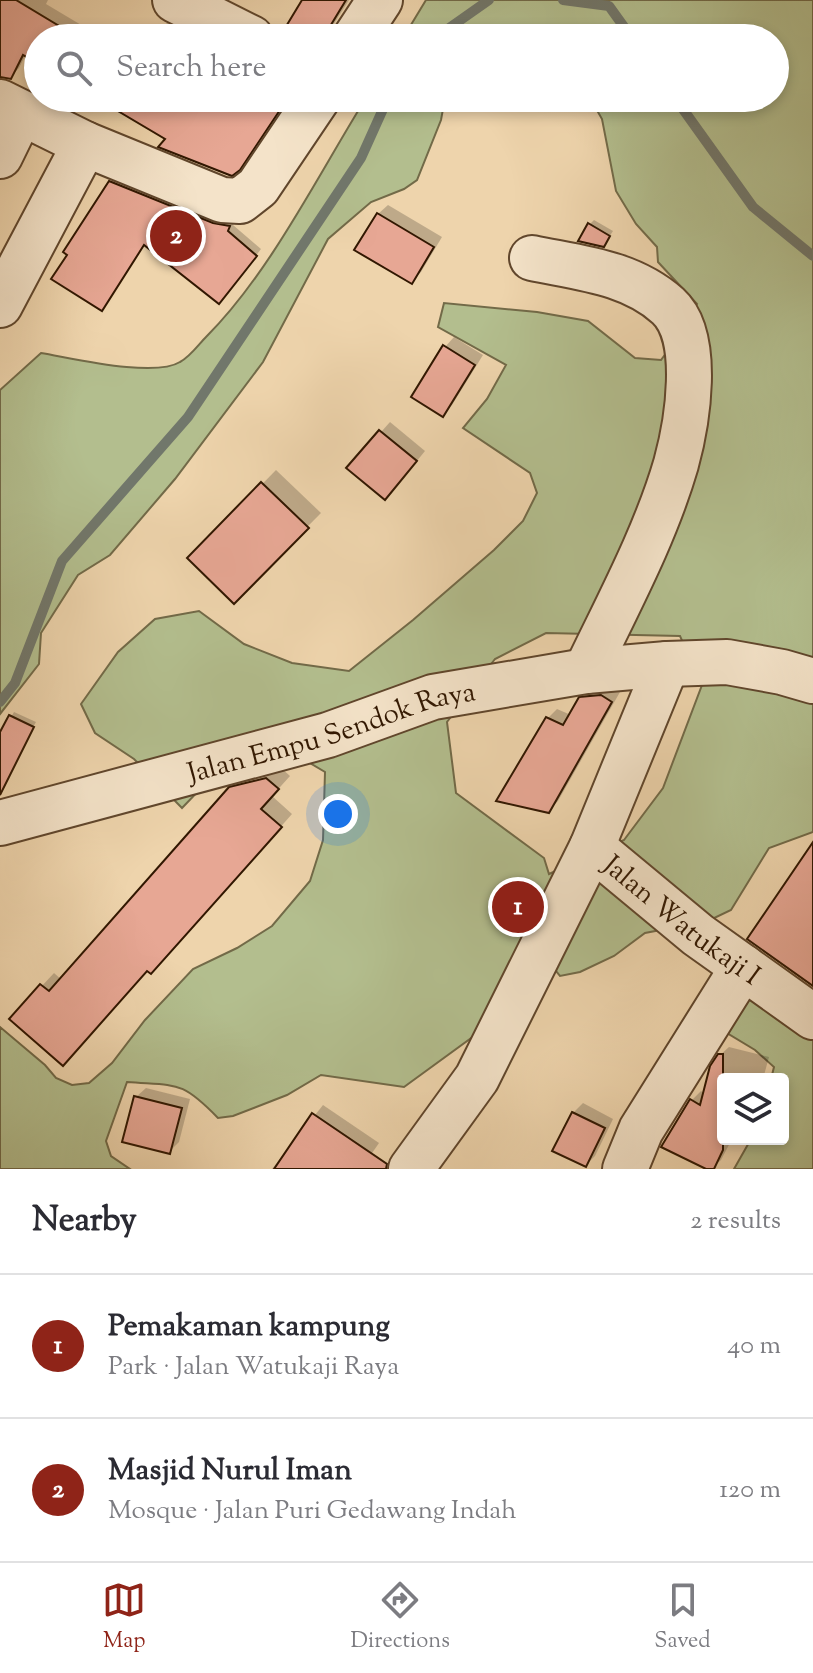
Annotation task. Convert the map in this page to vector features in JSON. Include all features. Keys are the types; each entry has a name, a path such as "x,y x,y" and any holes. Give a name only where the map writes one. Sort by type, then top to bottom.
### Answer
{"street":[{"path":"175,0 223,24"},
{"path":"364,24 380,0"},
{"path":"0,156 11,107 85,144 222,200 240,201 258,187 309,112"},
{"path":"6,282 85,144"},
{"path":"532,258 610,274 643,287 670,308 682,324 688,346 685,417 676,464 641,554 586,671"},
{"name":"Jalan Empu Sendok Raya","path":"0,823 328,735 433,697 586,671 667,664 727,662 813,681"},
{"path":"411,1169 477,1078 592,847 667,664"},
{"name":"Jalan Watukaji I","path":"592,847 698,935 813,1017"},
{"path":"625,1169 641,1130 743,967"}],"green space":[{"path":"426,0 813,0 813,832 769,848 731,910 708,921 645,933 614,956 580,972 560,976 529,938 478,1033 404,1087 321,1075 287,1095 233,1116 218,1118 195,1097 178,1087 127,1082 106,1141 111,1156 130,1169 0,1169 0,1027 56,1078 72,1085 89,1083 112,1063 145,1020 193,969 237,948 272,926 310,881 323,840 325,772 256,731 182,808 134,759 95,733 81,704 118,652 155,619 199,611 244,644 292,663 349,671 413,620 523,521 537,493 530,473 463,428 487,399 506,365 438,327 444,303 537,312 588,321 635,358 661,360 681,333 697,304 658,262 657,247 636,224 616,191 598,112 789,112 789,24 411,24","holes":["546,633 680,636 702,685 663,788 624,840 549,874 544,858 456,793 447,722 495,659"]},
{"path":"358,112 442,112 417,180 404,189 371,202 328,239 263,362 175,479 110,555 78,575 41,633 39,664 0,714 0,390 41,353 133,368 168,366 180,362 229,312 292,222"},
{"path":"755,991 813,1032 813,1169 734,1169 748,1145 789,1145 789,1073 772,1073 774,1067 755,1050 727,1033 736,1006"}],"building":[{"path":"0,0 16,0 56,24 24,24 24,56 11,79 0,77"},
{"path":"302,0 346,0 331,24 287,24"},
{"path":"120,112 279,112 240,170 232,176 158,147 165,139"},
{"path":"109,181 213,223 230,226 228,231 257,256 219,304 144,245 102,311 51,279 67,255 63,252"},
{"path":"377,213 434,247 412,284 354,250"},
{"path":"588,223 610,236 604,247 578,241"},
{"path":"443,345 475,365 443,417 411,397"},
{"path":"379,430 417,461 385,500 346,468"},
{"path":"261,482 309,528 234,604 187,558"},
{"path":"601,695 612,702 549,813 496,801 546,717 563,725 579,697"},
{"path":"9,715 34,727 0,795 0,732"},
{"path":"266,778 279,789 261,809 282,827 151,974 147,971 63,1066 9,1019 40,984 49,991 229,787"},
{"path":"813,842 813,986 747,939"},
{"path":"718,1054 723,1054 723,1073 717,1073 717,1145 723,1145 723,1150 714,1169 706,1169 661,1147 690,1099 700,1105 710,1066"},
{"path":"134,1096 182,1108 170,1154 122,1142"},
{"path":"572,1112 605,1128 586,1167 552,1151"},
{"path":"312,1113 387,1164 386,1169 274,1169"}],"waterway":[{"path":"455,24 489,0"},
{"path":"563,0 609,6 622,24"},
{"path":"0,702 15,683 62,561 188,417 361,158 382,112"},
{"path":"685,112 753,207 813,256"}],"place":[{"name":"Masjid Nurul Iman","path":"176,236"},
{"name":"Pemakaman kampung","path":"518,907"}]}
